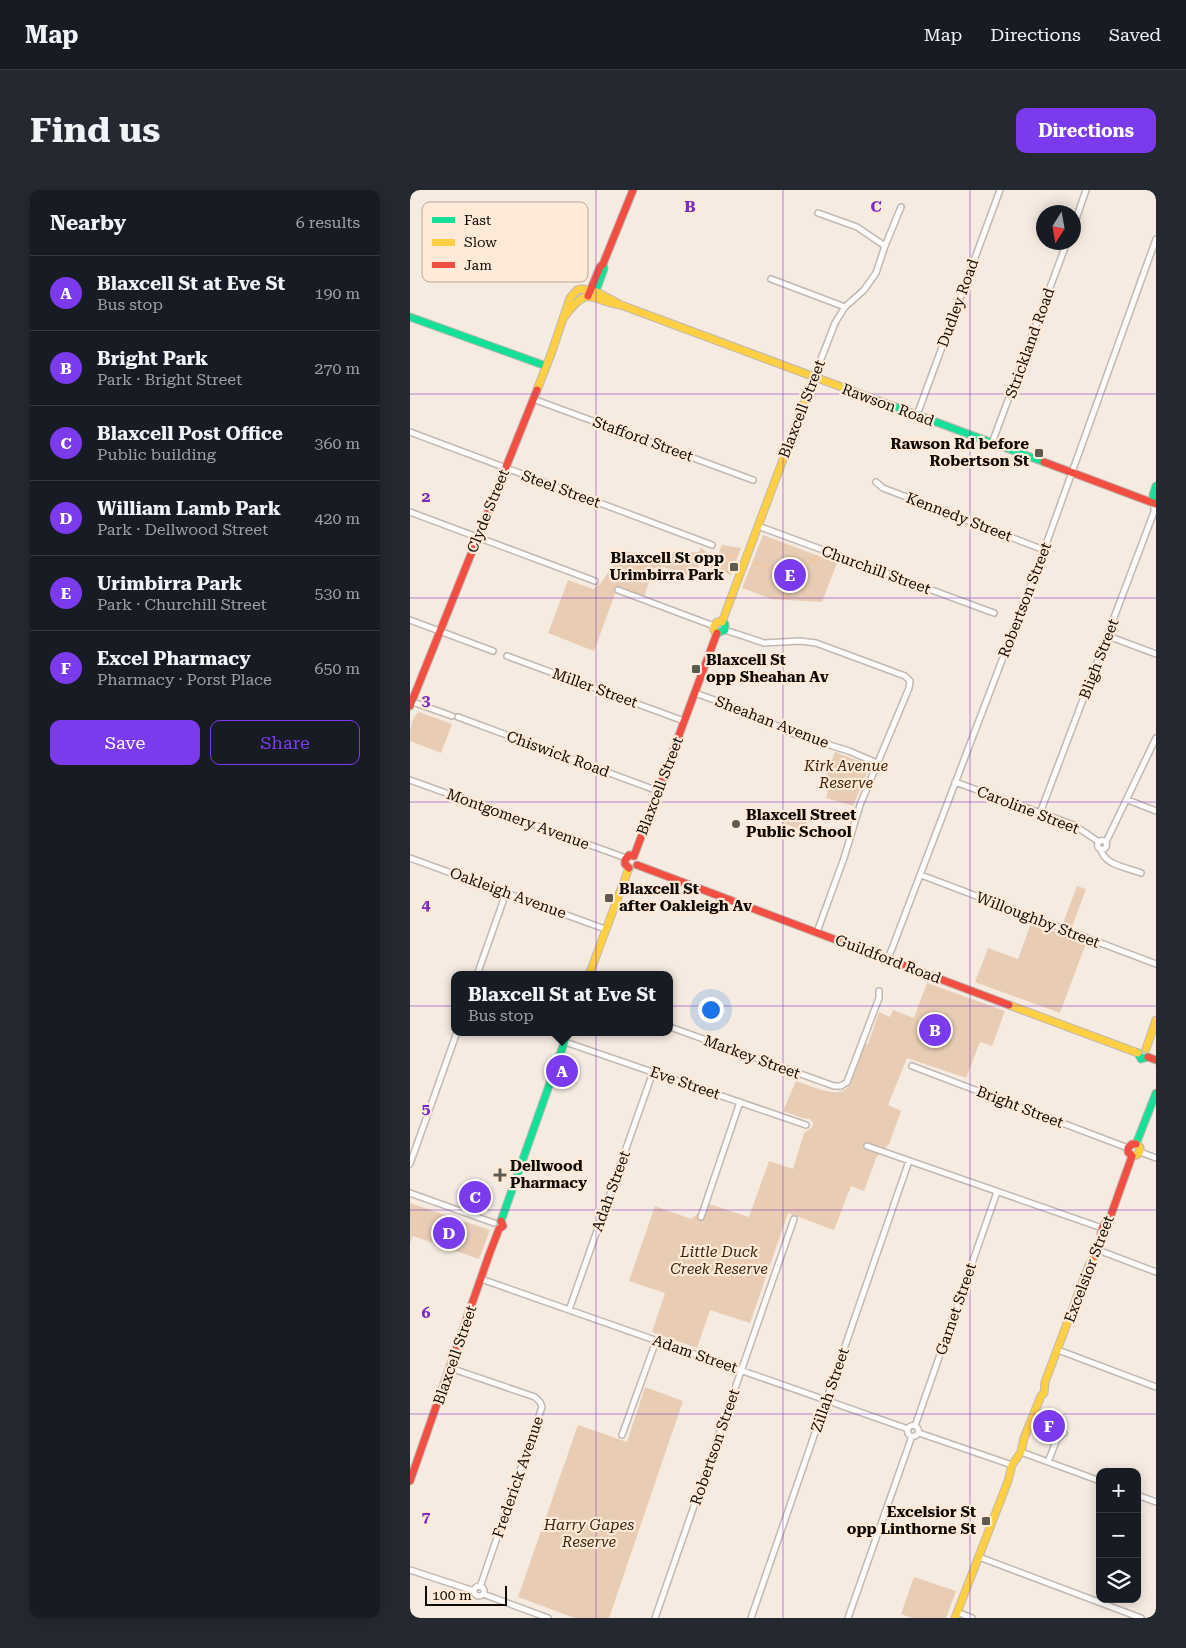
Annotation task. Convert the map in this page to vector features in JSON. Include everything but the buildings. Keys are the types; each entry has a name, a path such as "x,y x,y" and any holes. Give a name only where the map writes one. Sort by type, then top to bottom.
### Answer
{"street":[{"path":"592,294 604,269 603,264 633,190"},
{"name":"Dudley Road","path":"917,416 1000,190"},
{"path":"1081,205 1086,190"},
{"name":"Blaxcell Street","path":"722,622 835,323 844,307 864,290 871,281 881,262 884,246 901,207"},
{"path":"818,213 857,227 884,246"},
{"name":"Robertson Street","path":"888,959 1044,550 1156,239"},
{"name":"Strickland Road","path":"992,443 1064,250"},
{"path":"771,278 844,307"},
{"name":"Rawson Road","path":"592,294 613,305 621,305 1155,503"},
{"name":"Clyde Street","path":"410,703 565,316 579,299 592,294"},
{"path":"410,317 546,366"},
{"name":"Stafford Street","path":"533,398 753,480"},
{"name":"Steel Street","path":"410,432 712,545"},
{"name":"Kennedy Street","path":"876,482 883,488 1044,550"},
{"path":"1155,503 1152,495 1156,486"},
{"name":"Bligh Street","path":"1040,814 1154,512 1155,503"},
{"path":"410,512 595,581"},
{"name":"Churchill Street","path":"758,526 994,613"},
{"path":"618,590 723,632 725,630 764,643 816,642 905,676 910,681 909,688 860,805 844,858 817,932"},
{"path":"410,620 494,651"},
{"path":"716,629 717,622 722,622 725,624 725,630"},
{"name":"Blaxcell Street","path":"630,857 658,791 695,693 716,629"},
{"path":"1108,636 1156,654"},
{"name":"Miller Street","path":"507,656 684,722"},
{"name":"Sheahan Avenue","path":"695,693 742,710 797,735 855,753 878,763"},
{"name":"Chiswick Road","path":"410,703 455,716 658,791"},
{"path":"1101,849 1106,847 1106,842 1128,800 1156,738"},
{"name":"Montgomery Avenue","path":"410,780 630,857"},
{"name":"Caroline Street","path":"955,782 1077,827 1093,840 1099,842"},
{"path":"1128,800 1156,810"},
{"path":"1106,842 1102,840 1098,845 1107,860 1141,873"},
{"path":"590,971 629,868 626,864 630,857 637,858 637,865 629,868"},
{"path":"410,866 411,859"},
{"name":"Oakleigh Avenue","path":"411,859 605,929"},
{"name":"Guildford Road","path":"637,865 1138,1053 1141,1059 1147,1053"},
{"name":"Willoughby Street","path":"921,875 1156,964"},
{"path":"478,971 506,893"},
{"name":"Markey Street","path":"673,1028 834,1086 842,1086 847,1082 879,998 879,991"},
{"path":"1156,1020 1147,1053 1156,1060"},
{"path":"410,1164 456,1036"},
{"name":"Blaxcell Street","path":"411,1476 481,1279 498,1224 567,1036"},
{"name":"Eve Street","path":"565,1042 806,1126"},
{"name":"Bright Street","path":"912,1066 1128,1148"},
{"name":"Adah Street","path":"569,1310 653,1072"},
{"path":"1136,1144 1156,1093"},
{"path":"701,1217 740,1102"},
{"path":"1136,1144 1132,1144 1128,1148 1128,1152 1132,1156 1140,1152"},
{"path":"1136,1144 1140,1147 1140,1152"},
{"path":"867,1146 1102,1228"},
{"path":"1140,1152 1156,1158"},
{"name":"Excelsior Street","path":"956,1615 1012,1465 1021,1452 1024,1438 1041,1396 1044,1393 1045,1382 1089,1265 1098,1250 1102,1228 1111,1215 1132,1156"},
{"name":"Zillah Street","path":"751,1618 909,1161"},
{"name":"Garnet Street","path":"915,1426 997,1192"},
{"path":"410,1193 498,1224"},
{"name":"Robertson Street","path":"655,1618 794,1219"},
{"path":"1098,1250 1156,1272"},
{"name":"Adam Street","path":"481,1279 908,1429"},
{"path":"622,1435 656,1341"},
{"path":"1058,1350 1156,1386"},
{"name":"Frederick Avenue","path":"450,1368 535,1398 542,1407 480,1587"},
{"path":"912,1436 909,1434 908,1429 910,1426 915,1426 918,1432 1012,1465"},
{"path":"848,1618 912,1436 915,1436 918,1432"},
{"path":"1048,1462 1057,1439 1064,1433"},
{"path":"1021,1452 1096,1480"},
{"path":"1141,1496 1156,1502"},
{"path":"979,1557 1141,1618"},
{"path":"410,1570 474,1591 477,1596 482,1594 548,1618"},
{"path":"474,1591 476,1587 480,1587 483,1590 482,1594"},
{"path":"956,1615 972,1618"}],"green space":[{"path":"763,535 837,563 822,602 771,599 742,588"},
{"path":"722,545 741,548 731,575 700,564 695,578 664,567 654,568 644,597 617,588 594,651 548,633 568,580 593,589 601,583 623,550 638,555 699,552 701,547 708,554 717,557"},
{"path":"419,712 452,724 441,753 410,741 412,722"},
{"name":"Kirk Avenue Reserve","path":"835,752 867,764 869,768 853,806 826,798 828,791 822,788"},
{"path":"786,810 808,820 803,831 781,822"},
{"path":"1077,886 1086,889 1072,927 1063,923"},
{"path":"1031,923 1086,943 1060,1013 975,982 988,948 1018,959"},
{"name":"Little Duck Creek Reserve","path":"927,983 1005,1011 992,1046 980,1042 966,1078 907,1058 888,1105 901,1111 889,1144 876,1158 864,1191 851,1186 834,1230 788,1213 750,1323 710,1310 697,1348 652,1332 665,1293 629,1281 655,1206 691,1219 709,1204 749,1217 769,1161 793,1169 804,1133 812,1127 813,1123 810,1119 783,1111 796,1081 828,1091 837,1092 844,1090 850,1084 865,1044 868,1044 879,1012 890,1017 893,1010 914,1018"},
{"path":"410,1203 490,1230 479,1259 413,1236 410,1243"},
{"name":"Harry Gapes Reserve","path":"645,1387 683,1401 609,1618 575,1618 518,1597 578,1425 627,1442"},
{"path":"914,1577 956,1591 946,1618 912,1618 901,1614"}],"waterway":[{"path":"609,581 623,573 653,562 736,556"},
{"path":"754,562 785,570 805,564 817,556"},
{"path":"780,572 787,592 787,599"}],"traffic: fast":[{"path":"594,296 604,269 603,264"},
{"path":"410,317 546,366"},
{"path":"855,392 1044,462"},
{"path":"1154,503 1153,495 1156,486"},
{"path":"717,633 725,630 725,624 722,622"},
{"path":"501,1221 567,1036"},
{"path":"1138,1053 1141,1059 1148,1057"},
{"path":"1136,1144 1156,1093"}],"traffic: slow":[{"path":"537,390 570,298 577,290 582,289 597,292 621,305 855,392"},
{"path":"565,316 573,306 586,297 621,305"},
{"path":"722,622 814,377"},
{"path":"717,633 714,630 714,626 717,622 722,622"},
{"path":"590,971 629,868"},
{"path":"1009,1005 1138,1053"},
{"path":"1146,1049 1156,1020"},
{"path":"1132,1156 1137,1155 1140,1151 1140,1147 1136,1144"},
{"path":"955,1618 1008,1481 1012,1465 1021,1452 1024,1438 1041,1396 1044,1393 1045,1382 1089,1265 1095,1256"}],"traffic: jam":[{"path":"588,296 633,190"},
{"path":"410,706 537,390"},
{"path":"1044,462 1156,504"},
{"path":"634,856 717,633"},
{"path":"629,868 625,864 625,860 629,855 634,856"},
{"path":"637,865 1009,1005"},
{"path":"1148,1057 1156,1060"},
{"path":"1132,1156 1128,1152 1128,1148 1132,1144 1136,1144"},
{"path":"1095,1256 1102,1228 1111,1215 1132,1156"},
{"path":"410,1481 489,1255 499,1229 503,1226 501,1221"}],"place":[{"name":"Rawson Rd before Robertson St","path":"1039,453"},
{"name":"Blaxcell St opp Urimbirra Park","path":"734,567"},
{"name":"Urimbirra Park","path":"790,575"},
{"name":"Blaxcell St opp Sheahan Av","path":"696,669"},
{"name":"Blaxcell Street Public School","path":"736,824"},
{"name":"Blaxcell St after Oakleigh Av","path":"609,898"},
{"name":"Bright Park","path":"935,1030"},
{"name":"Blaxcell St at Eve St","path":"562,1071"},
{"name":"Dellwood Pharmacy","path":"500,1175"},
{"name":"Blaxcell Post Office","path":"475,1197"},
{"name":"William Lamb Park","path":"449,1233"},
{"name":"Excel Pharmacy","path":"1049,1426"},
{"name":"Excelsior St opp Linthorne St","path":"986,1521"}]}
